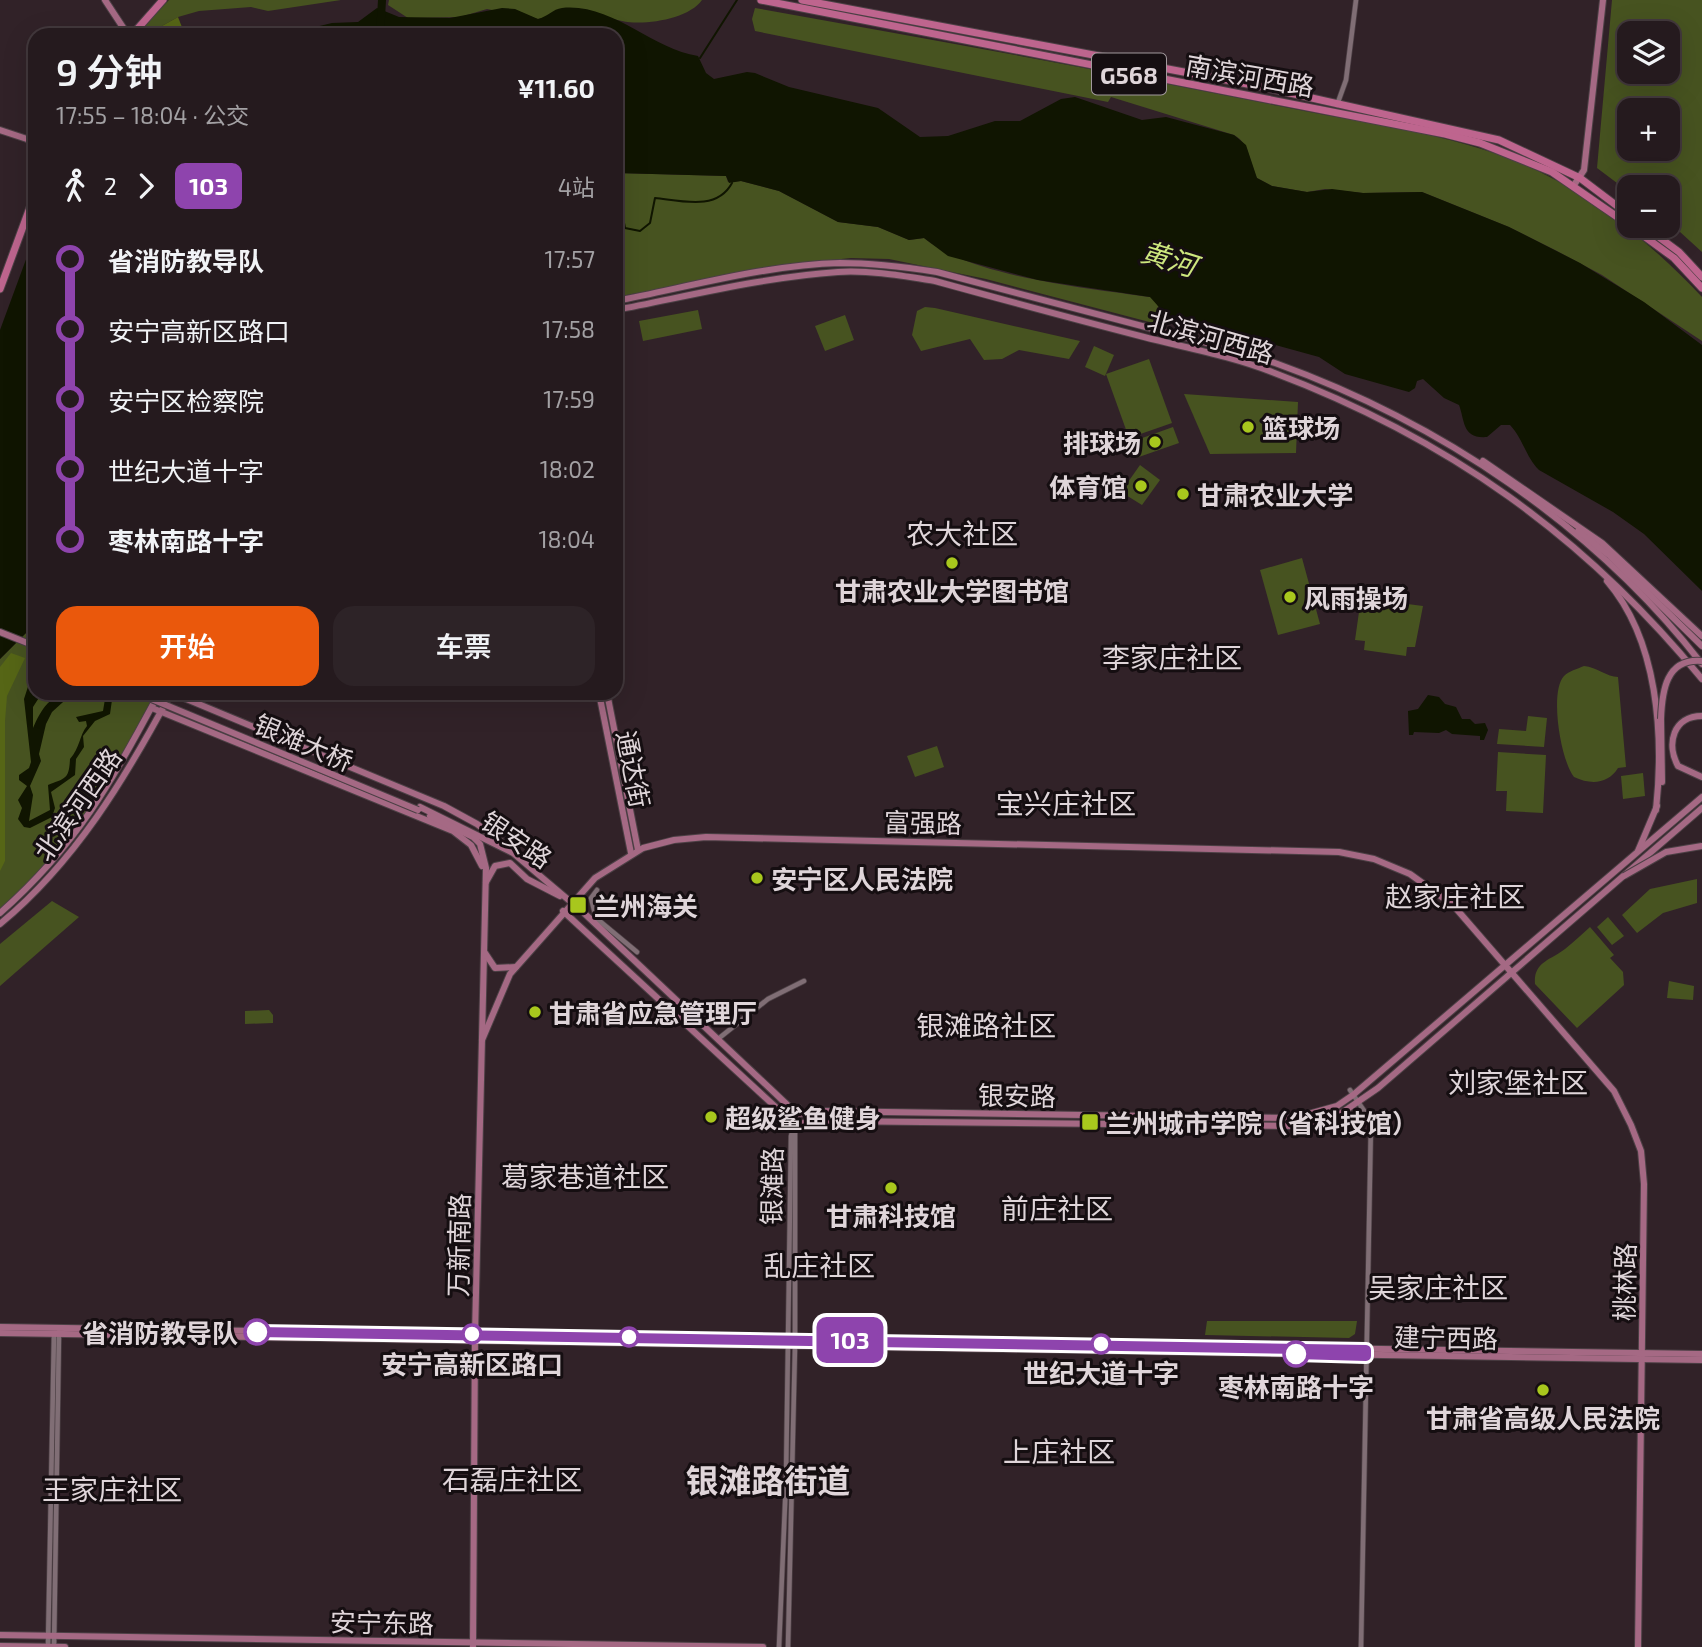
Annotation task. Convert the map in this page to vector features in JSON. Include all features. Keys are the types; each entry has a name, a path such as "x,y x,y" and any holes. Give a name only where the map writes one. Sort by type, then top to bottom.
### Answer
{"highway":[{"path":"136,28 161,0"},
{"name":"南滨河西路","path":"761,0 970,43 1499,140 1580,178 1617,206"},
{"name":"南滨河西路","path":"802,0 1258,86 1480,143 1552,172 1574,184 1617,215"},
{"path":"0,289 28,213"},
{"path":"0,299 28,223"},
{"name":"南滨河西路","path":"1647,238 1674,258 1702,288"},
{"path":"1660,238 1679,252 1702,277"}],"main road":[{"path":"107,0 127,28"},
{"path":"1574,184 1584,170 1603,0"},
{"path":"0,130 28,140"},
{"name":"北滨河西路","path":"623,300 788,268 839,263 888,264 937,272 1273,363 1412,422 1469,456 1580,538 1639,594 1702,663"},
{"name":"北滨河西路","path":"623,309 774,279 840,272 865,273 934,281 1270,371 1385,421 1465,466 1527,508 1586,555 1635,603 1702,679"},
{"path":"1148,338 1151,328"},
{"path":"1412,422 1459,445 1568,518 1629,567 1702,636"},
{"path":"1527,508 1535,503 1611,556 1702,646"},
{"path":"1586,555 1629,610 1647,662 1656,719 1656,810"},
{"path":"0,634 28,645"},
{"path":"1634,858 1646,837 1656,810 1663,775 1664,687 1668,676 1681,664 1702,663"},
{"name":"银滩大桥","path":"154,700 419,809"},
{"name":"北滨河西路","path":"0,913 52,864 82,827 156,700"},
{"name":"银滩大桥","path":"163,700 419,809"},
{"name":"北滨河西路","path":"0,924 29,900 72,853 97,818 167,700"},
{"path":"188,700 444,806 477,824 513,853"},
{"name":"通达街","path":"601,700 635,851"},
{"name":"通达街","path":"608,700 635,851"},
{"path":"152,708 453,831 475,851 485,884"},
{"path":"1702,716 1684,721 1677,727 1671,743 1675,760 1682,769 1702,777"},
{"name":"银安路","path":"419,809 513,853 798,1110 1294,1118 1337,1106 1634,858 1702,797"},
{"path":"1624,876 1702,808"},
{"name":"银安路","path":"419,809 473,837 480,844"},
{"name":"富强路","path":"516,967 595,878 635,851 674,840 706,837 1339,852 1374,859 1410,874 1452,905 1503,966"},
{"name":"万新南路","path":"473,1645 475,1337 486,868 480,844"},
{"path":"1624,876 1666,852 1702,846"},
{"path":"485,884 495,866 510,863 527,879 571,903"},
{"name":"银安路","path":"794,1124 827,1121 1298,1126 1331,1118 1360,1102 1624,876"},
{"path":"563,911 794,1124"},
{"path":"484,951 495,968 516,967"},
{"name":"桃林路","path":"1503,966 1614,1091 1641,1152 1644,1268 1638,1647"},
{"path":"482,1040 500,994 516,967"},
{"path":"0,1327 56,1330"},
{"path":"0,1332 56,1330"},
{"name":"建宁西路","path":"56,1330 1702,1360"},
{"name":"建宁西路","path":"1641,1357 1702,1354"},
{"name":"安宁东路","path":"0,1635 473,1645 763,1647"},
{"path":"27,1636 27,1646"},
{"path":"0,1646 65,1647"}],"street":[{"path":"1336,108 1346,80 1356,0"},
{"path":"596,918 591,898 597,890"},
{"path":"571,903 596,918 637,952"},
{"path":"718,1040 768,999 804,981"},
{"path":"1352,1093 1371,1121 1360,1647"},
{"path":"794,1124 798,1110"},
{"name":"银滩路","path":"791,1343 797,1137 794,1124"},
{"path":"48,1647 56,1330"},
{"path":"779,1647 791,1343"},
{"path":"788,1647 791,1343"},
{"path":"50,1636 54,1647"}],"green space":[{"path":"169,0 341,0 268,11 251,7 199,11 178,17 158,28 143,28"},
{"path":"389,0 702,0 687,12 665,20 631,22 573,10 538,19 487,9 460,17 408,18 388,5"},
{"path":"1612,0 1702,0 1702,252 1680,232 1680,175 1617,175 1617,183 1597,168"},
{"path":"755,8 1412,131 1478,148 1540,172 1584,197 1617,220 1617,238 1639,238 1666,261 1702,297 1702,341 1602,275 1557,251 1509,227 1422,192 1363,193 1325,189 1307,192 1272,186 1257,178 1247,149 1234,135 1111,97 1108,102 755,31 752,19"},
{"path":"178,17 182,28 158,28"},
{"path":"623,173 726,176 728,182 741,181 779,191 838,222 878,227 909,240 924,238 970,262 1000,271 1064,285 1154,298 1161,312 1157,324 986,279 889,259 851,258 793,264 623,296"},
{"path":"925,307 1080,341 1069,359 1019,350 1002,359 984,360 970,339 921,351 912,335 917,311"},
{"path":"698,310 702,329 643,341 639,321"},
{"path":"845,315 854,340 825,351 815,326"},
{"path":"1094,346 1114,355 1105,376 1085,367"},
{"path":"1149,359 1172,423 1129,438 1106,374"},
{"name":"篮球场","path":"1184,394 1298,402 1296,453 1210,454"},
{"name":"排球场","path":"1173,427 1179,443 1136,458 1131,442"},
{"name":"体育馆","path":"1140,465 1160,480 1142,505 1121,492"},
{"name":"风雨操场","path":"1302,558 1320,624 1278,635 1260,570"},
{"path":"1361,598 1423,606 1415,647 1407,647 1406,656 1364,650 1365,641 1355,640"},
{"path":"28,631 28,700 156,700 82,827 0,913 0,659"},
{"path":"11,653 25,658 7,696 5,861 0,871 0,667"},
{"path":"1584,666 1618,677 1626,767 1618,768 1599,782 1574,777 1565,757 1558,726 1557,696 1560,684 1566,674"},
{"path":"1528,716 1547,718 1544,747 1497,744 1499,729 1526,731"},
{"path":"937,746 944,767 915,777 907,756"},
{"path":"1498,752 1546,755 1543,813 1506,811 1507,791 1496,791"},
{"path":"1643,773 1645,796 1623,799 1621,776"},
{"path":"1697,879 1697,903 1663,913 1637,933 1622,915 1650,889"},
{"path":"52,901 79,917 0,986 0,944"},
{"path":"1608,917 1624,936 1612,945 1597,927"},
{"path":"1590,927 1614,955 1610,958 1623,972 1624,985 1577,1028 1535,984 1535,977 1544,962 1565,949"},
{"path":"1669,981 1694,986 1693,1000 1667,998"},
{"path":"269,1010 273,1015 273,1023 245,1024 245,1011"},
{"path":"1207,1321 1357,1321 1355,1334 1349,1338 1205,1335"}],"water":[{"name":"黄河","path":"377,8 399,17 450,18 502,8 515,9 538,19 562,8 581,8 615,19 681,52 698,56 706,73 714,79 747,72 755,73 789,87 878,108 920,137 948,136 995,121 1020,121 1061,99 1075,97 1142,120 1166,117 1234,135 1246,145 1257,178 1272,186 1307,192 1332,189 1363,193 1422,192 1509,227 1580,263 1644,302 1702,345 1702,591 1644,534 1613,512 1539,470 1510,425 1501,425 1487,437 1473,435 1466,428 1459,405 1444,398 1423,379 1417,381 1415,388 1409,392 1345,374 1319,357 1166,315 1150,297 1038,280 948,256 924,238 909,240 878,227 838,222 779,191 741,181 729,183 726,176 623,173 623,28 311,28 332,23 358,22"},
{"path":"28,254 28,631 0,659 0,330"},
{"path":"28,687 28,700 38,700 33,707 33,728 51,700 65,700 52,712 46,724 39,754 41,761 30,786 33,795 29,821 50,810 48,785 63,779 69,771 70,759 87,726 86,721 79,722 76,717 103,711 105,700 112,700 110,714 95,721 83,736 84,747 76,759 75,775 51,792 55,808 52,817 30,828 24,827 18,819 22,808 18,800 27,786 19,780 19,775 29,768 31,762 24,699"},
{"path":"1428,695 1439,697 1445,704 1456,707 1462,719 1470,719 1475,724 1485,723 1488,730 1484,740 1480,740 1480,736 1452,734 1446,730 1439,733 1414,732 1409,735 1408,711 1418,709"}],"waterway":[{"path":"380,28 382,0"},
{"path":"700,58 737,0"},
{"path":"623,218 625,228 640,231 650,223 655,198 687,202 708,201 717,198 732,183"}],"bus line":[{"name":"103","path":"257,1332 1366,1350 1366,1356 1296,1354"}],"place":[{"name":"篮球场","path":"1248,427"},
{"name":"排球场","path":"1155,442"},
{"name":"体育馆","path":"1141,486"},
{"name":"甘肃农业大学","path":"1183,494"},
{"name":"甘肃农业大学图书馆","path":"952,563"},
{"name":"风雨操场","path":"1290,597"},
{"name":"安宁区人民法院","path":"757,878"},
{"name":"兰州海关","path":"578,905"},
{"name":"甘肃省应急管理厅","path":"535,1012"},
{"name":"超级鲨鱼健身","path":"711,1117"},
{"name":"兰州城市学院（省科技馆）","path":"1090,1122"},
{"name":"甘肃科技馆","path":"891,1188"},
{"name":"省消防教导队","path":"257,1332"},
{"name":"安宁高新区路口","path":"472,1334"},
{"name":"世纪大道十字","path":"1101,1344"},
{"name":"枣林南路十字","path":"1296,1354"},
{"name":"甘肃省高级人民法院","path":"1543,1390"}],"district":[{"name":"农大社区","path":"962,533"},
{"name":"李家庄社区","path":"1172,657"},
{"name":"宝兴庄社区","path":"1066,803"},
{"name":"赵家庄社区","path":"1455,896"},
{"name":"银滩路社区","path":"986,1025"},
{"name":"刘家堡社区","path":"1518,1082"},
{"name":"葛家巷道社区","path":"585,1176"},
{"name":"前庄社区","path":"1057,1208"},
{"name":"乱庄社区","path":"819,1265"},
{"name":"吴家庄社区","path":"1438,1287"},
{"name":"上庄社区","path":"1059,1451"},
{"name":"石磊庄社区","path":"512,1479"},
{"name":"银滩路街道","path":"768,1480"},
{"name":"王家庄社区","path":"112,1489"}]}
